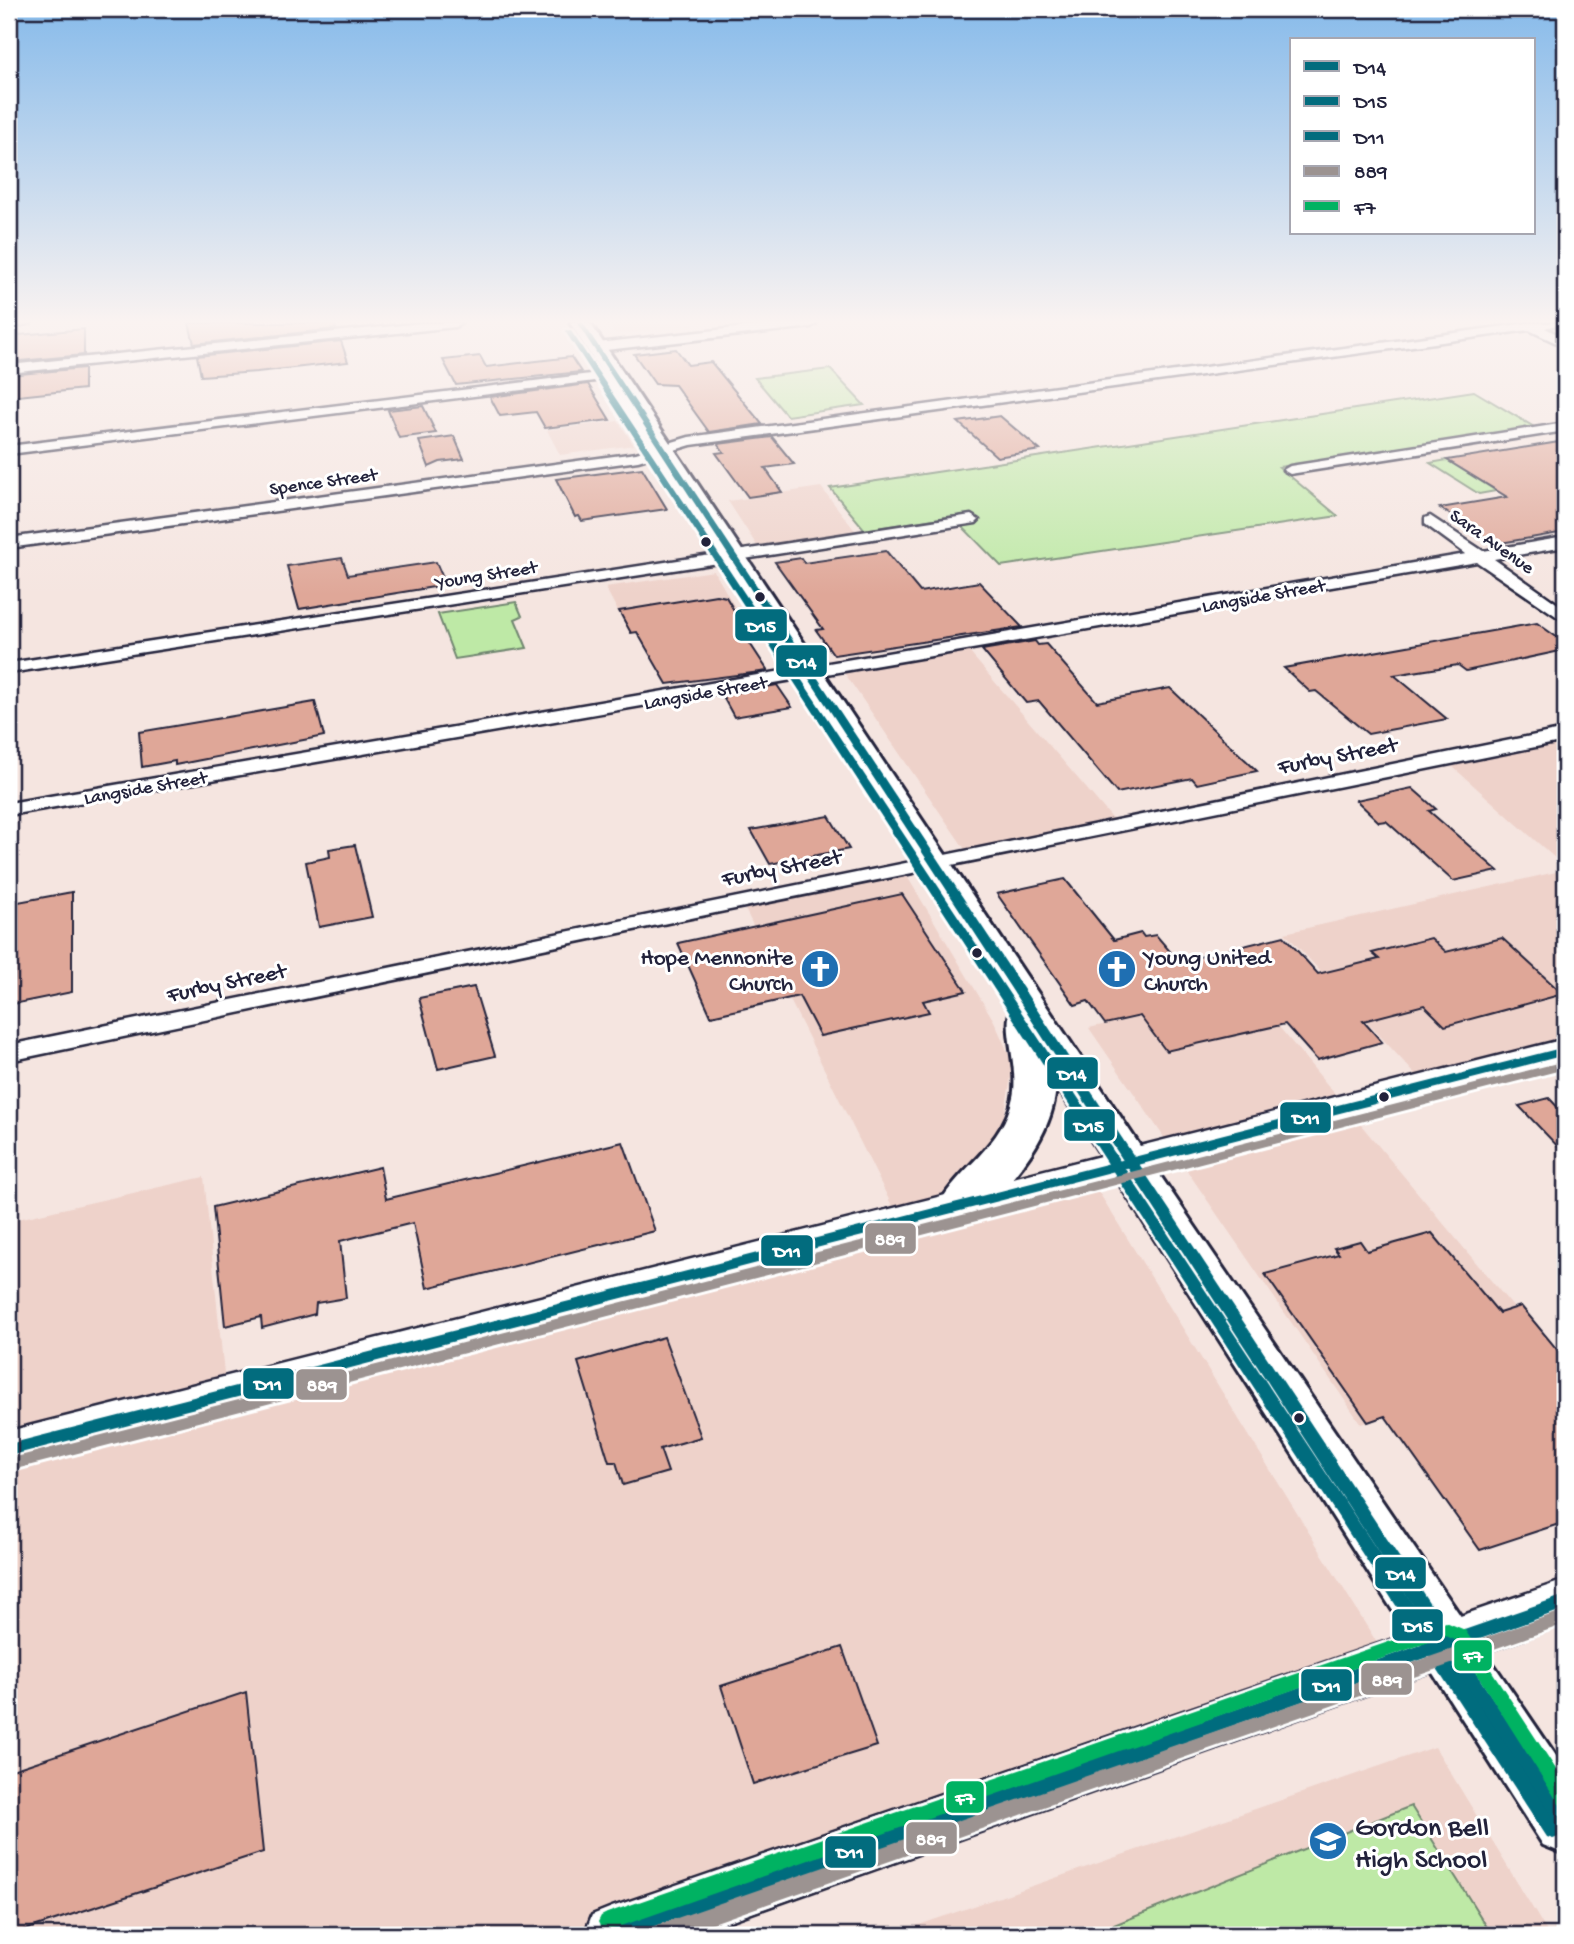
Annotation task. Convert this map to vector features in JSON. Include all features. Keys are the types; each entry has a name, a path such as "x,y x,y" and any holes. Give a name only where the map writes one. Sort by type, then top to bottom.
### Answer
{"highway":[{"path":"639,414 812,673 1129,1163 1565,1823"},
{"path":"960,1206 1005,1160 1028,1119 1036,1076 1027,1006"}],"main road":[{"path":"9,1450 1565,1051"},
{"path":"612,1935 1565,1602"}],"street":[{"path":"9,450 302,414"},
{"name":"Spence Street","path":"9,543 638,457 690,442 890,414"},
{"path":"1290,470 1565,427"},
{"name":"Young Street","path":"9,668 971,520"},
{"name":"Sara Avenue","path":"1430,521 1565,617"},
{"name":"Langside Street","path":"9,809 1565,542"},
{"name":"Furby Street","path":"9,1053 933,862 1565,735"}],"shaded area":[{"path":"618,421 634,445 560,455 547,430"},
{"path":"821,487 860,537 761,552 728,501"},
{"path":"714,571 740,616 630,634 605,587"},
{"path":"964,646 1117,824 969,855 841,668"},
{"path":"1565,735 1565,867 1444,759"},
{"path":"902,868 994,1021 1010,1057 1011,1077 1002,1128 985,1153 973,1158 931,1213 1087,1173 1390,1664 612,1935 9,1935 9,1221 204,1177 226,1393 899,1220 741,901"},
{"path":"1565,870 1565,1051 1427,1087 1285,933"},
{"path":"1249,991 1514,1308 1521,1306 1565,1361 1361,1424 1089,1028"},
{"name":"Gordon Bell High School","path":"1435,1747 1549,1935 890,1935"}],"green space":[{"path":"1323,414 1512,414 1539,430 1279,467 1338,516 1001,566 952,516 865,530 830,488"},
{"path":"1447,460 1496,491 1479,494 1430,463"},
{"path":"516,602 522,616 515,619 527,648 455,659 438,614"},
{"path":"1411,1806 1492,1935 1089,1935"}],"building":[{"path":"389,414 427,414 436,433 399,438"},
{"path":"537,414 606,414 610,420 545,428"},
{"path":"696,414 754,414 762,424 709,432"},
{"path":"1000,416 1040,450 997,457 958,422"},
{"path":"454,436 464,459 440,462 429,467 419,441"},
{"path":"772,437 794,464 765,468 782,492 748,497 716,453 724,452 718,444"},
{"path":"1565,441 1565,532 1495,544 1440,508 1507,497 1447,460"},
{"path":"642,468 667,509 582,521 579,516 575,517 556,479"},
{"path":"886,551 920,592 979,582 1022,627 834,655 816,630 823,629 775,562 801,558 804,563"},
{"path":"342,558 348,575 436,562 446,585 299,609 287,566"},
{"path":"716,595 726,597 753,642 749,642 768,671 667,684 637,632 631,633 619,611"},
{"path":"1537,623 1565,643 1565,650 1466,671 1458,665 1394,675 1447,719 1368,734 1316,691 1310,692 1284,668"},
{"path":"1035,641 1038,645 1046,644 1097,702 1170,688 1257,771 1197,784 1192,778 1117,793 1039,701 1026,703 982,650"},
{"path":"777,685 792,707 734,717 722,695"},
{"path":"315,702 324,736 175,765 175,761 142,767 139,732"},
{"path":"1412,788 1436,809 1429,811 1498,871 1453,881 1386,821 1379,822 1356,800"},
{"path":"829,816 849,849 770,864 751,830"},
{"path":"355,845 372,917 319,927 306,862 330,857 329,849"},
{"path":"1065,879 1114,940 1141,933 1144,937 1156,935 1179,962 1284,936 1318,974 1379,959 1372,953 1431,938 1446,952 1502,938 1563,994 1445,1026 1424,1005 1363,1021 1382,1042 1317,1060 1285,1024 1166,1051 1140,1016 1105,1024 1088,1001 1075,1005 997,894"},
{"path":"72,892 72,992 13,1004 18,902"},
{"path":"902,894 966,991 923,1001 929,1012 820,1036 799,996 711,1016 678,943"},
{"path":"474,987 495,1056 438,1069 419,998"},
{"path":"1549,1098 1565,1115 1565,1154 1519,1106"},
{"path":"623,1142 655,1231 427,1288 413,1223 340,1241 346,1298 316,1303 315,1314 262,1328 261,1317 225,1326 213,1207 380,1167 386,1199"},
{"path":"1432,1233 1499,1313 1521,1306 1565,1359 1565,1522 1480,1550 1385,1416 1368,1422 1265,1274 1339,1254 1334,1248 1360,1241 1367,1251"},
{"path":"664,1337 701,1437 660,1449 668,1472 623,1485 616,1462 609,1462 578,1362"},
{"path":"842,1647 877,1746 753,1784 721,1686"},
{"path":"246,1692 263,1852 9,1935 9,1771"}],"transit line":[{"name":"D15","path":"622,414 1553,1831"},
{"name":"D14","path":"640,414 1565,1823"},
{"name":"D11","path":"9,1450 1565,1051"},
{"name":"889","path":"12,1464 1565,1065"},
{"name":"D11","path":"612,1935 1565,1602"},
{"name":"889","path":"654,1935 1565,1617"},
{"name":"F7","path":"607,1922 1446,1629 1460,1635 1565,1798"}],"place":[{"name":"Hope Mennonite Church","path":"820,969"},
{"name":"Young United Church","path":"1117,969"},
{"name":"Gordon Bell High School","path":"1328,1841"}]}
